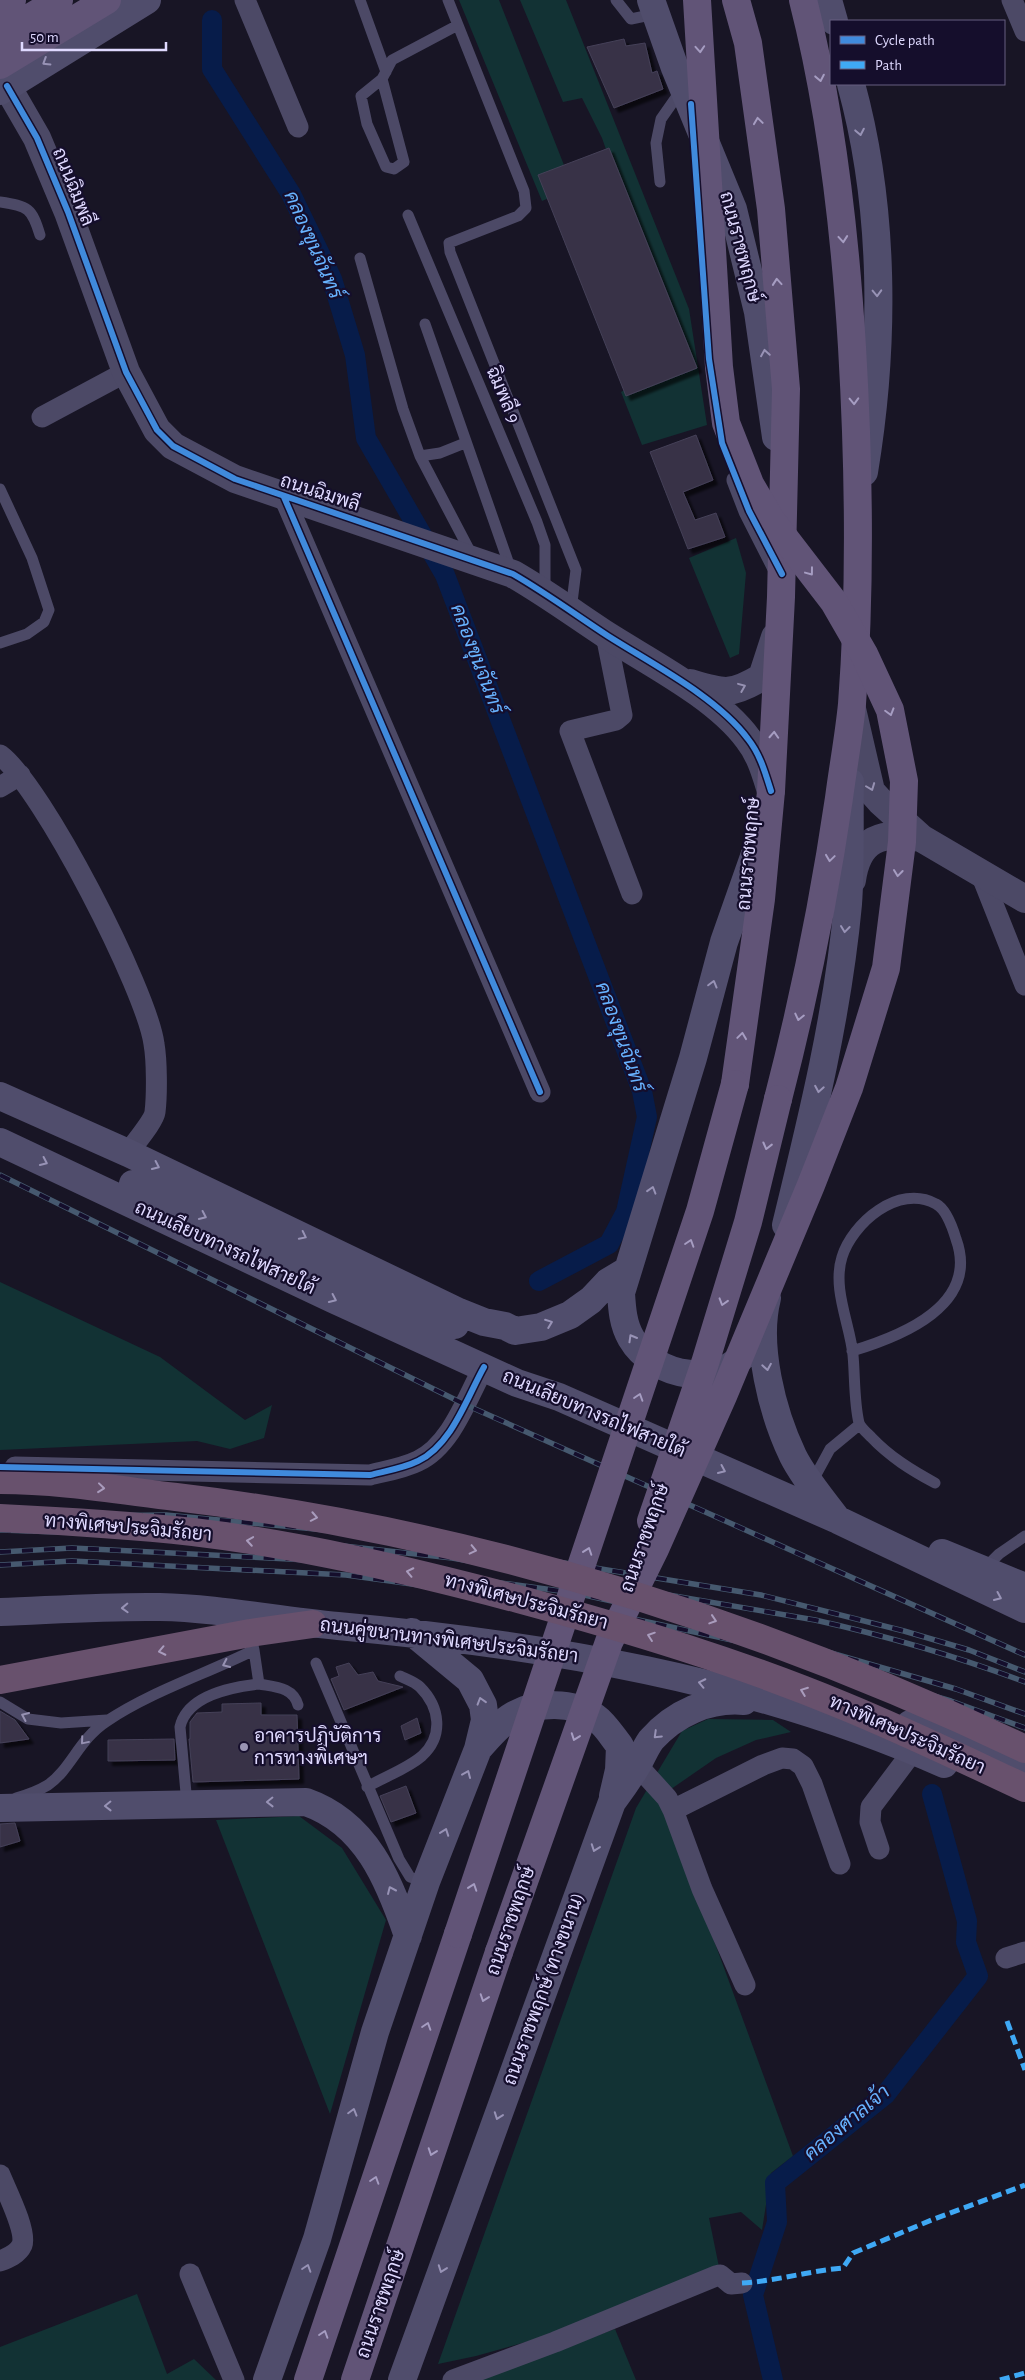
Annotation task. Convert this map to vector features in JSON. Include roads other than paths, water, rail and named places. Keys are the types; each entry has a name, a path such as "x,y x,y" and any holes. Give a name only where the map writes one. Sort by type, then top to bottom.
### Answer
{"highway":[{"name":"ทางพิเศษประจิมรัถยา","path":"0,1480 105,1488 268,1508 442,1543 552,1569 725,1624 829,1663 1025,1750"},
{"name":"ทางพิเศษประจิมรัถยา","path":"0,1518 90,1522 195,1532 311,1550 443,1579 637,1631 760,1674 844,1706 1025,1788"},
{"path":"0,1680 252,1642 313,1624"}],"main road":[{"path":"0,7 12,0"},
{"path":"0,36 59,0"},
{"path":"2,81 107,0"},
{"path":"2,81 147,0"},
{"path":"609,1642 655,1549 715,1414 812,1185 849,1088 886,968 902,842 904,780 890,710 864,654 834,602 771,520 750,484 726,424 719,367 697,0"},
{"name":"ถนนราชพฤกษ์","path":"308,2380 700,1211 735,1084 761,900 771,791 782,574 786,389 771,209 748,44 736,0"},
{"name":"ถนนราชพฤกษ์","path":"803,0 822,26"},
{"name":"ถนนราชพฤกษ์","path":"768,818 724,942 693,1058 621,1293 622,1316 631,1338 646,1356 666,1369 689,1374 712,1372 733,1364 747,1350 762,1319 817,1100 838,984 848,903 858,510 853,367 840,203 822,26 828,0"},
{"name":"ถนนราชพฤกษ์","path":"653,7 730,201 746,256 758,312 770,388 784,505"},
{"name":"ถนนราชพฤกษ์","path":"850,85 869,178 875,242 878,307 873,416 858,510"},
{"name":"ถนนราชพฤกษ์","path":"355,2380 499,1952 705,1363 748,1222 818,925 852,706"},
{"path":"0,1096 128,1152 459,1312 484,1322 505,1326 515,1331"},
{"path":"0,1122 402,1309 520,1369 559,1397"},
{"name":"ถนนเลียบทางรถไฟสายใต้","path":"0,1142 333,1299 517,1383 559,1397 848,1525 1025,1609"},
{"path":"402,1309 484,1333 505,1335 541,1326 570,1315 591,1300 608,1282 628,1270"},
{"name":"ถนนราชพฤกษ์","path":"762,1319 766,1364 780,1423 793,1456 811,1485 848,1525"},
{"path":"848,1525 925,1548 984,1569 1025,1587"},
{"name":"ถนนคู่ขนานทางพิเศษประจิมรัถยา","path":"0,1612 161,1607 313,1624 412,1632 588,1658 723,1687 851,1726 913,1751 1025,1801"},
{"path":"267,2380 296,2305 317,2239 375,2032 426,1882 478,1749 485,1720 478,1692 470,1680 412,1632"},
{"name":"ถนนราชพฤกษ์ (ทางขนาน)","path":"402,2380 612,1802 650,1742 666,1726 703,1706 723,1699 783,1704"},
{"path":"478,1749 513,1716 528,1708 574,1707 595,1717 620,1746 619,1770 612,1802"},
{"path":"851,1726 898,1723 916,1725 962,1742 1025,1771"},
{"path":"0,1808 306,1802 337,1817 370,1852 384,1876 408,1936"},
{"path":"366,2380 380,2306"}],"street":[{"path":"245,0 298,127"},
{"path":"1012,0 1025,31"},
{"name":"ถนนฉิมพลี","path":"2,81 37,138 68,212 126,372 156,430 173,446 235,479 513,574 545,592 606,635 679,680 727,718 748,738 760,756 771,791"},
{"path":"687,96 709,359 722,443 749,511 782,574"},
{"path":"42,417 126,372"},
{"path":"284,497 540,1092"},
{"name":"ถนนฉิมพลี","path":"679,680 721,692 740,690 762,677 780,622"},
{"path":"606,635 622,715 616,720 570,731 632,894"},
{"path":"852,706 871,791 921,838 1025,899"},
{"path":"0,755 20,775 56,832 107,924 134,983 154,1043 155,1114 128,1152"},
{"path":"0,787 20,775"},
{"path":"848,903 854,862 864,846 883,838 902,834 921,838"},
{"path":"981,874 1025,984"},
{"path":"0,1467 370,1475 420,1460 444,1440 450,1433 484,1367"},
{"path":"879,1849 870,1822 871,1806 913,1751"},
{"path":"673,1810 763,1765 782,1758 793,1759 804,1766 840,1864"},
{"path":"637,1765 667,1798 673,1810 702,1889 745,1985"},
{"path":"0,2174 23,2234 22,2245 18,2251 0,2261"},
{"path":"190,2274 234,2380"},
{"path":"453,2380 529,2352 716,2276 720,2275 731,2284 742,2283"}],"lane":[{"path":"360,0 384,76 404,162 394,169 386,168 367,124 362,96 384,76 392,60 458,25"},
{"path":"448,0 524,191 526,208 518,216 449,243 450,252 576,570 572,610"},
{"path":"616,0 631,19 653,7"},
{"path":"660,182 656,143 661,119 687,96"},
{"path":"0,202 22,205 30,211 40,235"},
{"name":"ฉิมพลี 9","path":"408,215 537,522 545,545 545,592"},
{"path":"360,258 403,409 420,456 469,560"},
{"path":"424,324 513,574"},
{"path":"420,456 440,453 465,443"},
{"path":"0,489 32,558 49,610 44,622 27,634 0,642"},
{"path":"852,1351 886,1341 914,1327 940,1308 953,1290 961,1271 962,1255 952,1226 937,1204 923,1199 901,1199 874,1212 854,1233 842,1258 840,1283 852,1351 860,1425 888,1454 935,1483"},
{"path":"811,1485 830,1449 860,1425"},
{"path":"984,1569 999,1554 1025,1536"},
{"path":"0,1804 34,1792 49,1784 62,1770 83,1741 107,1720 252,1642 259,1684"},
{"path":"316,1663 399,1859 410,1877 426,1882"},
{"path":"367,1787 421,1756 433,1742 438,1730 437,1714 430,1700 419,1686 400,1676"},
{"path":"187,1804 180,1727 182,1717 188,1710 208,1697 237,1686 259,1684 288,1690 296,1698 298,1706"},
{"path":"0,1702 28,1719 61,1723 107,1720"}],"waterway":[{"name":"คลองขุนจันทร์","path":"212,20 212,69 291,194 332,279 355,355 366,438 445,575 642,1091 647,1117 626,1212 609,1244 539,1281"},
{"name":"คลองศาลเจ้า","path":"773,2380 753,2295 777,2222 775,2183 885,2095 978,1976 966,1942 967,1921 932,1794"}],"railway":[{"path":"0,1175 464,1404 1025,1655"},
{"path":"0,1517 166,1515 368,1534 552,1561 761,1595 904,1631 969,1650 1025,1672"},
{"path":"0,1530 289,1540 452,1558 815,1620 921,1647 1025,1682"},
{"path":"0,1552 72,1548 347,1562 575,1593 772,1636 956,1689 1025,1714"},
{"path":"0,1565 72,1561 346,1575 573,1606 769,1648 951,1701 1025,1728"}],"place":[{"name":"อาคารปฏิบัติการ การทางพิเศษฯ","path":"244,1747"}]}
